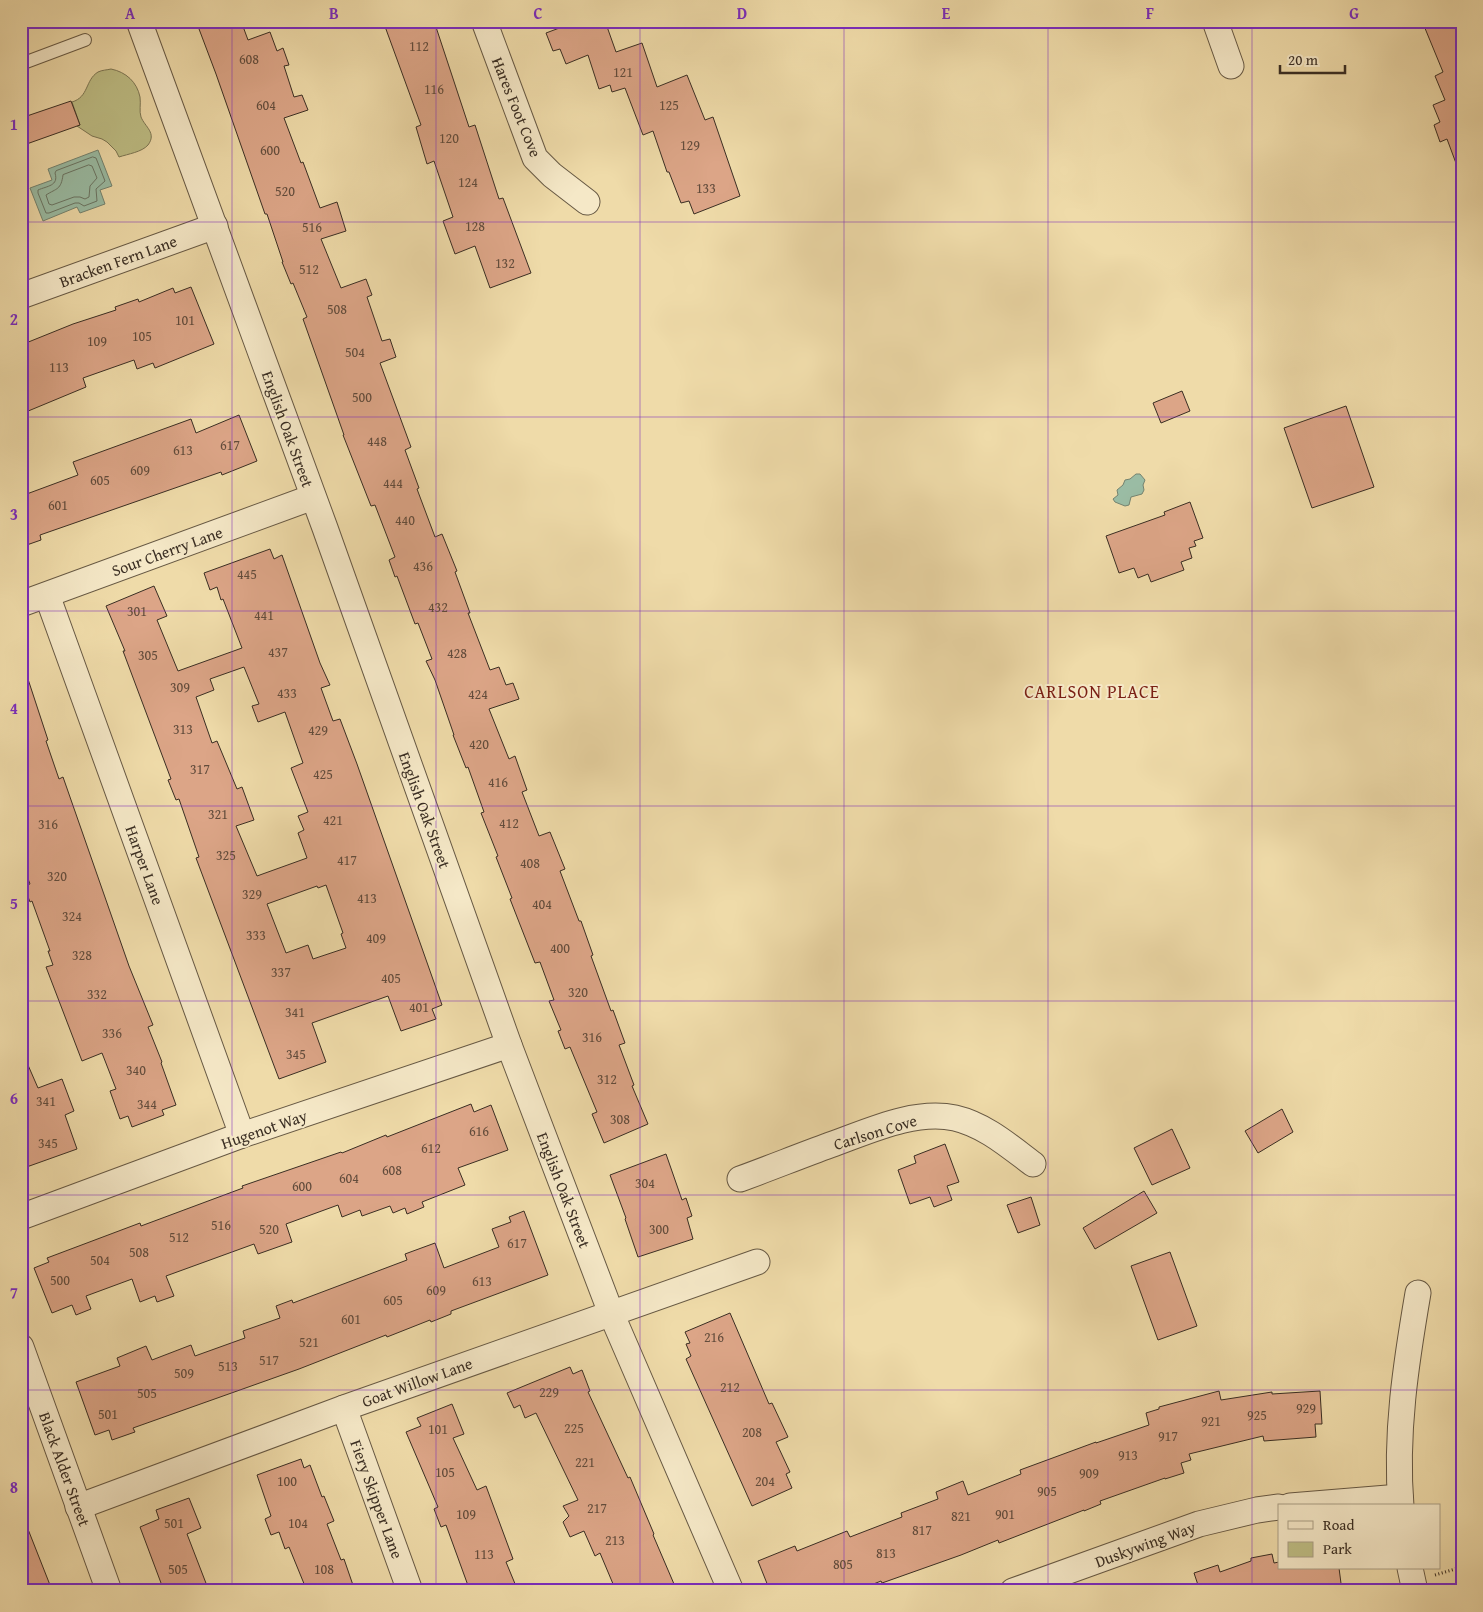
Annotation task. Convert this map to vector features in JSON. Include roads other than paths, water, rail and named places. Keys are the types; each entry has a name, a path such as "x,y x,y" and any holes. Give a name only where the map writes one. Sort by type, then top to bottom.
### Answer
{"street":[{"name":"English Oak Street","path":"139,21 313,497 508,1045 612,1313 731,1591"},
{"name":"Hares Foot Cove","path":"484,21 535,158 552,175 587,202"},
{"path":"1215,21 1231,66"},
{"name":"Bracken Fern Lane","path":"21,296 215,226"},
{"name":"Sour Cherry Lane","path":"21,604 313,497"},
{"name":"Harper Lane","path":"47,595 242,1135"},
{"name":"Hugenot Way","path":"21,1217 242,1135 508,1045"},
{"name":"Carlson Cove","path":"740,1178 881,1126 917,1117 954,1118 978,1126 998,1137 1033,1164"},
{"name":"Goat Willow Lane","path":"78,1507 344,1408 757,1262"},
{"path":"1334,1504 1401,1501 1399,1462 1401,1414 1418,1293"},
{"name":"Black Alder Street","path":"21,1347 109,1591"},
{"name":"Fiery Skipper Lane","path":"344,1408 410,1591"},
{"name":"Duskywing Way","path":"1026,1589 1199,1524 1257,1510 1278,1507"}],"lane":[{"path":"21,64 85,40"}],"water":[{"path":"98,150 112,186 100,190 105,204 80,213 77,207 43,221 30,188 52,180 48,169"},
{"path":"1136,474 1140,474 1145,480 1142,494 1131,497 1129,505 1125,506 1115,502 1113,499 1118,495 1117,490 1123,485 1125,480 1130,479"}],"district":[{"name":"CARLSON PLACE","path":"1092,692"}]}
